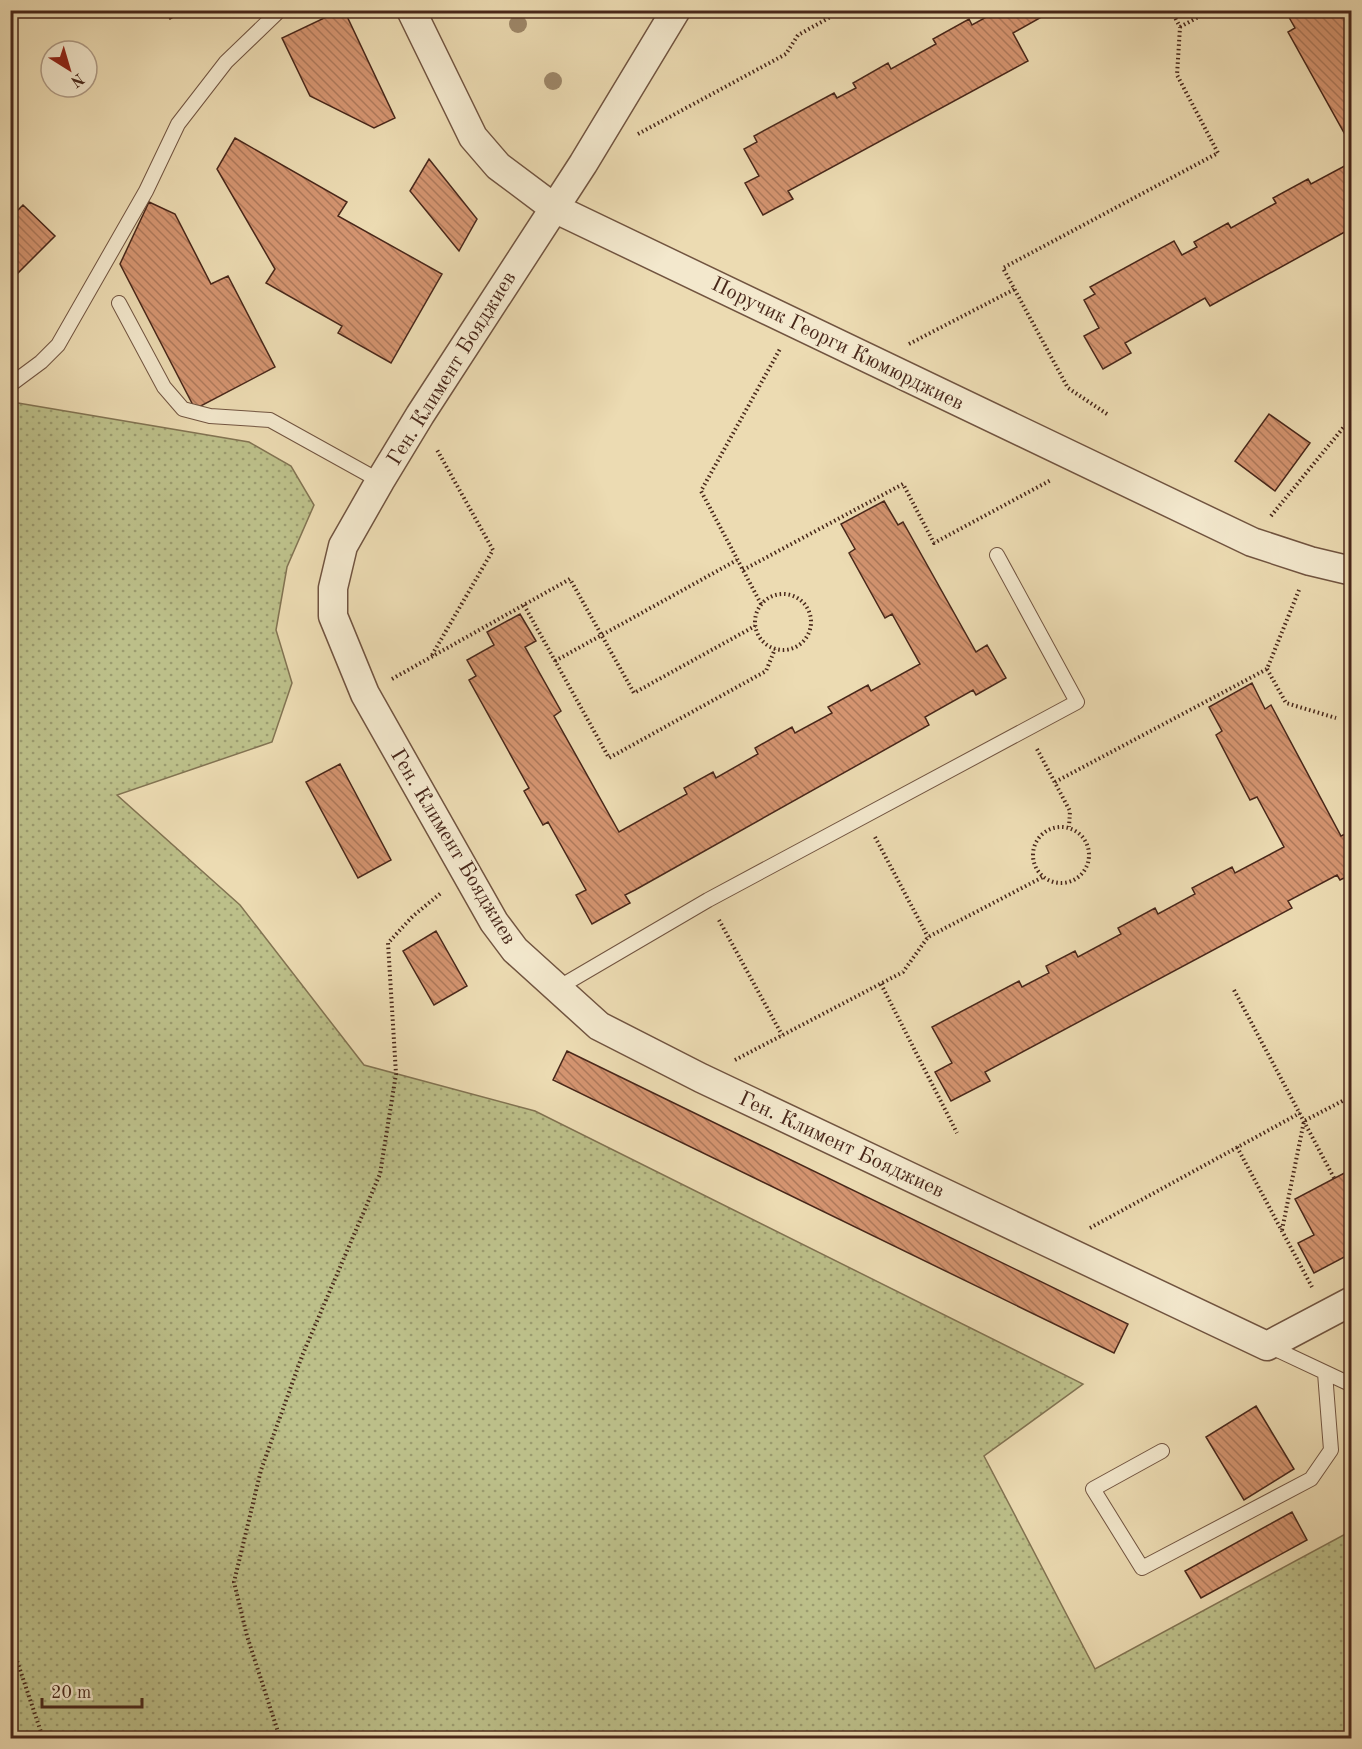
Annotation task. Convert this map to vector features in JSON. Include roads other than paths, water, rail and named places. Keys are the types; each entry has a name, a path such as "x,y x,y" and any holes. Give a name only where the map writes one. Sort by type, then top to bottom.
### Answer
{"street":[{"name":"Поручик Георги Кюмюрджиев","path":"411,10 473,137 498,166 554,208 1252,542 1310,561 1352,571"},
{"name":"Ген. Климент Бояджиев","path":"676,10 554,208 380,481 343,546 333,588 333,616 365,694 465,874 514,950 599,1026 701,1078 1267,1346"},
{"path":"1267,1346 1352,1300"}],"lane":[{"path":"10,385 41,362 58,345 147,191 178,124 226,62 280,10"},
{"path":"119,303 164,387 183,409 210,417 270,420 380,481"},
{"path":"556,989 708,900 1077,702 997,555"},
{"path":"1267,1346 1352,1385"},
{"path":"1162,1451 1093,1490 1142,1568 1311,1479 1331,1450 1325,1373"}]}
